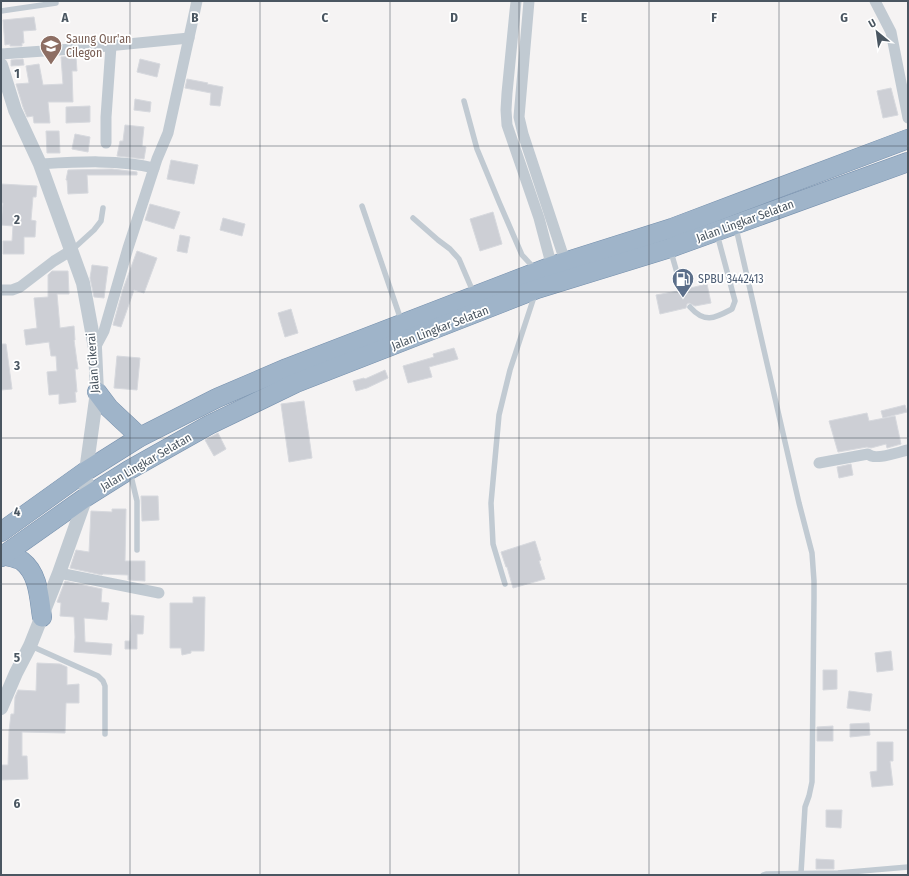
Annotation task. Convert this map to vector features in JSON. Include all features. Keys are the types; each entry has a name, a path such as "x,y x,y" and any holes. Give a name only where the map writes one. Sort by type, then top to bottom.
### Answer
{"highway":[{"name":"Jalan Lingkar Selatan","path":"2,556 86,497 129,470 209,425 296,383 548,276 908,139"},
{"name":"Jalan Lingkar Selatan","path":"1,532 86,471 140,437 217,398 287,368 475,296 548,276 670,248 908,162"},
{"path":"97,392 109,408 140,437"},
{"path":"2,556 20,560 31,571 37,584 42,617"}],"street":[{"path":"95,348 104,331 128,248 154,168 168,133 197,1"},
{"path":"516,1 506,105 507,125 539,218 548,276"},
{"path":"529,1 519,117 548,276"},
{"path":"875,1 891,32 908,118"},
{"path":"1,54 111,46 189,38"},
{"path":"106,142 106,117 111,46"},
{"name":"Jalan Cikerai","path":"1,65 15,110 40,164 83,283 95,348 97,392 86,471 86,497 60,574 30,646 16,673 1,708"},
{"path":"40,164 72,162 115,163 139,164 154,168"},
{"path":"908,162 908,172"},
{"path":"1,290 12,290 20,287 54,260 72,250"},
{"path":"819,463 868,454 870,456 878,457 908,450"},
{"path":"60,574 159,593"}],"lane":[{"path":"1,11 56,3"},
{"path":"464,101 477,149 522,255 548,276 510,370 498,415 491,502 493,544 505,584"},
{"path":"362,206 402,324"},
{"path":"72,250 94,230 101,221 103,208"},
{"path":"413,218 450,249 459,259 475,296"},
{"path":"735,225 799,503 812,553 814,606 812,782 805,807 801,873"},
{"path":"690,307 696,314 701,317 708,318 732,309 735,301 716,232"},
{"path":"670,248 682,290"},
{"path":"129,470 137,500 137,550"},
{"path":"30,646 98,676 103,681 105,686 105,734"},
{"path":"763,875 838,873 908,867"}],"building":[{"path":"34,17 36,30 23,31 24,43 22,43 22,46 10,46 10,44 5,45 3,20"},
{"path":"76,56 77,71 72,71 73,102 48,102 50,123 34,123 33,116 27,117 16,84 29,83 26,66 39,64 43,85 63,84 61,57"},
{"path":"23,59 24,65 11,66 11,60"},
{"path":"140,59 160,64 157,77 137,72"},
{"path":"187,79 223,87 220,106 210,105 211,93 185,88"},
{"path":"891,88 898,115 883,118 877,91"},
{"path":"135,99 151,102 150,112 134,110"},
{"path":"90,106 90,122 66,123 66,107"},
{"path":"125,125 144,127 142,146 146,147 144,159 117,156 120,141 123,141"},
{"path":"46,131 59,131 60,153 47,153"},
{"path":"75,134 90,137 88,152 72,149"},
{"path":"171,160 198,165 194,184 167,179"},
{"path":"112,169 137,172 137,175 87,175 88,193 68,194 66,180 68,170"},
{"path":"1,184 37,186 36,197 33,197 31,220 36,221 35,237 24,237 24,254 3,254 3,241 12,241 13,226 1,225 3,203 1,203"},
{"path":"150,204 180,212 174,229 145,220"},
{"path":"493,212 502,244 480,251 470,219"},
{"path":"223,218 245,224 242,236 220,230"},
{"path":"180,235 190,237 187,253 177,251"},
{"path":"137,251 157,258 144,293 134,290 121,327 113,325 123,289"},
{"path":"92,265 108,267 104,298 94,297 90,278"},
{"path":"52,271 68,271 69,294 57,294 60,328 74,326 74,340 78,369 75,369 77,392 75,392 76,402 59,404 59,394 49,395 47,372 57,371 56,356 51,356 49,342 26,345 24,330 37,328 34,298 48,297 48,275"},
{"name":"SPBU 3442413","path":"707,284 711,303 695,306 689,303 687,304 686,308 660,314 656,295 678,291 679,293 683,294 685,293 686,289"},
{"path":"291,309 298,333 285,337 278,313"},
{"path":"1,344 6,344 12,389 1,390"},
{"path":"454,348 458,359 429,367 432,377 408,383 403,366 434,357 433,354"},
{"path":"117,356 140,358 137,390 114,388"},
{"path":"385,370 388,378 367,388 356,391 353,381 365,379"},
{"path":"304,401 312,458 289,462 281,404"},
{"path":"905,405 907,412 883,418 881,411"},
{"path":"867,413 869,421 895,416 901,444 887,448 886,444 871,448 867,447 838,452 829,421"},
{"path":"218,433 226,449 214,456 205,440"},
{"path":"851,464 853,475 839,478 837,467"},
{"path":"141,496 158,496 159,520 142,521"},
{"path":"112,509 126,509 125,561 145,561 145,581 128,580 128,575 102,575 70,568 76,550 89,552 91,511 112,512"},
{"path":"535,541 541,560 539,561 545,579 513,588 501,552"},
{"path":"65,581 102,589 101,602 109,603 107,620 84,618 85,642 112,644 111,655 74,652 74,617 60,616 61,603 57,602"},
{"path":"193,597 205,597 204,651 191,651 191,653 182,655 181,648 170,648 170,603 193,603"},
{"path":"131,615 144,616 143,634 137,634 137,649 125,649 125,641 130,641"},
{"path":"891,651 893,670 877,672 875,653"},
{"path":"37,663 60,664 67,667 67,685 79,684 79,703 66,703 65,733 22,732 22,756 27,756 28,779 1,780 1,765 8,765 9,731 11,714 14,714 15,697 18,690 36,691"},
{"path":"823,670 837,670 837,689 823,690"},
{"path":"849,691 872,694 870,711 847,708"},
{"path":"869,723 870,735 850,737 850,724"},
{"path":"833,726 833,741 817,741 817,727"},
{"path":"877,742 893,742 893,761 890,761 893,785 872,787 870,772 877,771"},
{"path":"826,810 842,810 841,828 826,827"},
{"path":"816,859 834,860 834,869 816,869"}],"place":[{"name":"Saung Qur'an Cilegon","path":"51,66"},
{"name":"SPBU 3442413","path":"683,298"}]}
